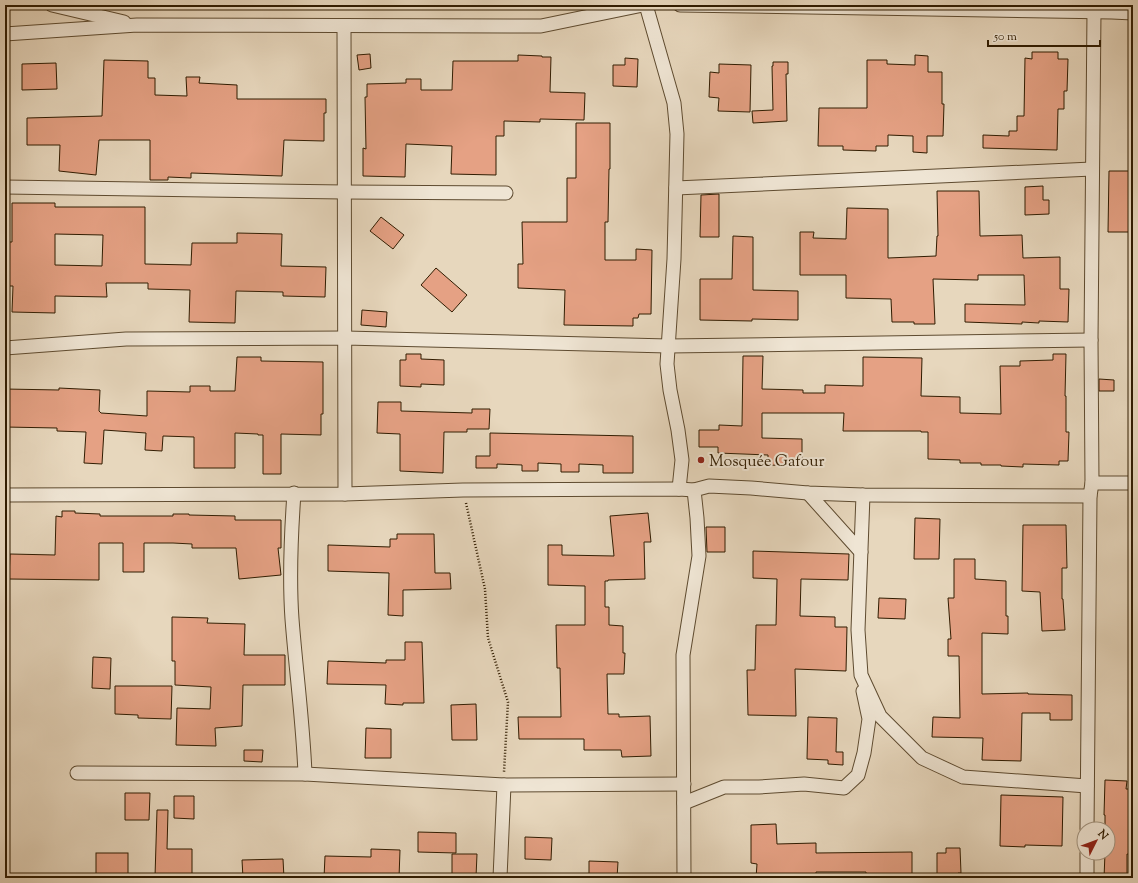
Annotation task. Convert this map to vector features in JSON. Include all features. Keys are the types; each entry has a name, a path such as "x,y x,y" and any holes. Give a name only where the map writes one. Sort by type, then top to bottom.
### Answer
{"street":[{"path":"52,5 137,25"},
{"path":"5,34 137,25 541,26 643,5"},
{"path":"646,5 674,103 677,134 674,259 667,364 682,460 679,489"},
{"path":"680,5 1094,12 1113,8 1133,13"},
{"path":"1087,821 1094,12"},
{"path":"344,26 345,494"},
{"path":"676,188 1092,169"},
{"path":"5,187 506,193"},
{"path":"5,348 126,339 344,338 668,346 1091,340"},
{"path":"5,495 345,494 463,490 694,490 709,486 808,493 863,495 1091,489 1133,484"},
{"path":"684,878 683,655 699,556 694,490"},
{"path":"294,493 290,552 292,617 304,743 305,774"},
{"path":"808,493 861,552"},
{"path":"684,803 724,788 804,784 844,788 858,775 864,753 869,718 860,675 858,630 863,495"},
{"path":"860,675 880,716 922,758 963,777 1087,786"},
{"path":"78,773 305,774 504,785 684,784"},
{"path":"500,878 504,785"},
{"path":"1087,861 1087,878"}],"path":[{"path":"463,490 485,589 488,638 508,702 504,785"}],"building":[{"path":"1032,52 1058,52 1058,59 1068,59 1067,91 1064,91 1064,109 1058,109 1057,150 983,148 983,135 1009,136 1009,131 1017,131 1017,116 1024,116 1025,58 1032,59"},
{"path":"370,54 371,68 359,70 357,55"},
{"path":"518,55 551,57 550,92 585,93 584,120 540,119 540,122 504,121 504,136 496,136 496,175 451,174 452,146 406,144 405,177 363,176 363,148 366,149 365,97 367,97 367,84 406,83 406,79 421,79 421,90 452,90 453,61 518,61"},
{"path":"915,55 928,56 928,72 942,72 942,104 944,104 943,136 927,136 927,153 913,152 913,136 888,135 888,146 876,146 876,151 843,150 843,146 818,146 819,108 867,108 867,60 887,60 887,64 915,65"},
{"path":"625,58 638,59 637,87 613,86 613,65 625,65"},
{"path":"104,60 148,61 148,78 155,78 155,95 187,96 186,77 200,77 199,83 237,85 237,99 326,99 326,113 324,113 324,141 284,140 282,176 191,173 191,178 168,177 168,180 150,180 150,140 99,140 96,175 59,171 60,145 27,145 27,118 102,116"},
{"path":"773,62 788,62 788,74 786,74 787,121 753,123 752,111 773,110"},
{"path":"56,63 57,89 22,90 22,64"},
{"path":"719,64 751,65 750,112 718,111 719,98 709,97 710,72 719,73"},
{"path":"576,123 610,123 610,169 608,222 605,222 605,260 636,260 636,249 652,250 651,314 639,314 638,318 633,318 633,326 564,325 565,290 518,288 518,264 523,264 522,222 567,222 567,178 576,178"},
{"path":"1109,171 1133,171 1133,232 1108,232"},
{"path":"1043,186 1043,200 1049,200 1049,214 1025,215 1025,187"},
{"path":"937,191 979,191 980,236 1022,235 1023,258 1060,257 1060,289 1069,289 1068,322 1039,321 1039,323 1022,322 1022,324 965,322 965,304 1025,305 1024,275 978,275 978,280 933,279 935,324 914,324 914,322 892,322 891,299 846,298 846,275 800,275 800,232 814,232 813,238 846,239 847,208 888,209 888,258 936,256 938,236"},
{"path":"719,194 719,237 700,237 701,195"},
{"path":"12,203 55,203 55,207 145,207 145,264 191,265 192,243 237,243 237,233 282,234 281,266 326,267 325,297 283,296 283,292 236,291 235,323 189,322 190,290 148,289 148,283 106,283 107,297 55,296 55,313 12,312 13,286 5,286 5,242 12,242","holes":["55,234 103,235 102,266 55,265"]},
{"path":"381,217 404,235 393,249 370,231"},
{"path":"733,236 753,237 753,290 798,291 798,320 700,320 700,279 732,279"},
{"path":"436,268 467,295 452,312 421,285"},
{"path":"362,310 387,312 386,327 361,325"},
{"path":"406,354 421,354 421,359 444,360 444,385 421,384 421,387 400,386 400,360 406,360"},
{"path":"1053,354 1066,354 1065,396 1066,432 1069,432 1068,461 1059,461 1059,465 1023,464 1023,467 1001,466 981,465 981,463 960,463 960,460 928,459 928,432 843,431 844,413 762,413 762,438 802,439 802,466 768,465 768,455 718,453 718,447 699,447 699,430 719,430 719,425 742,426 743,356 763,356 762,389 803,390 803,393 825,393 825,385 863,386 863,357 922,358 921,396 960,397 960,413 1001,414 1000,366 1020,366 1020,361 1053,360"},
{"path":"237,357 261,357 261,361 323,362 323,414 321,414 321,435 281,434 281,474 263,474 263,435 258,434 235,433 235,468 194,468 194,437 163,436 162,451 145,450 146,433 104,430 102,464 84,463 86,432 57,431 57,428 5,427 5,389 59,390 59,388 100,390 99,411 101,413 147,416 147,391 190,392 190,386 210,386 210,391 235,391"},
{"path":"1099,379 1114,380 1114,391 1099,391"},
{"path":"378,402 401,402 401,411 472,413 472,409 490,409 489,429 467,429 467,432 444,432 443,473 400,471 400,434 377,433"},
{"path":"490,433 633,436 633,473 603,473 603,465 579,464 579,472 561,472 561,464 538,463 538,471 522,471 522,465 497,464 497,468 476,468 476,456 490,456"},
{"path":"62,511 100,514 100,516 173,516 173,514 189,514 235,516 235,520 281,520 281,548 278,548 281,575 239,579 236,548 192,548 192,544 173,543 144,543 144,572 123,572 123,543 99,543 99,580 9,579 10,554 55,555 56,516 62,517"},
{"path":"648,513 651,542 644,542 645,579 605,581 605,607 609,607 609,625 623,626 623,653 625,653 624,674 607,674 608,714 619,714 619,717 650,716 651,756 622,757 621,750 584,750 584,739 519,739 518,717 561,717 560,668 557,668 556,625 585,625 585,586 548,585 548,545 562,545 562,555 614,556 610,516"},
{"path":"915,518 940,519 939,559 914,559"},
{"path":"1023,525 1066,525 1067,568 1062,568 1062,599 1065,630 1042,631 1040,592 1022,591"},
{"path":"706,527 725,527 725,552 707,552"},
{"path":"397,534 434,534 435,573 450,573 451,589 403,590 403,616 388,615 389,573 328,571 328,545 390,547 390,539 397,539"},
{"path":"753,551 849,554 848,580 801,579 800,616 835,617 835,627 847,627 846,671 795,669 796,716 748,715 747,670 755,670 756,625 776,625 777,579 753,578"},
{"path":"954,559 975,559 975,579 1006,581 1006,616 1008,616 1008,634 982,633 982,694 1028,693 1072,695 1072,720 1050,720 1050,713 1022,713 1021,761 982,760 983,738 932,737 933,717 960,718 959,656 948,656 948,639 951,639 948,598 954,598"},
{"path":"879,598 906,599 905,619 878,618"},
{"path":"172,617 208,618 207,623 245,624 244,655 285,655 285,685 243,685 242,726 215,728 216,746 176,745 177,708 210,709 211,687 175,685 175,661 172,661"},
{"path":"405,642 422,642 424,703 403,703 403,705 385,704 386,685 327,684 328,661 386,663 386,660 405,660"},
{"path":"93,657 111,658 110,689 92,688"},
{"path":"115,686 172,686 171,719 138,718 138,715 115,714"},
{"path":"476,704 477,740 452,740 451,705"},
{"path":"808,717 837,718 836,752 843,752 843,765 828,764 828,760 807,759"},
{"path":"366,728 391,729 391,758 365,758"},
{"path":"244,750 263,750 262,762 244,761"},
{"path":"1105,780 1127,781 1126,789 1133,789 1133,855 1127,854 1127,878 1104,878 1105,861 1116,861 1116,821 1105,821"},
{"path":"125,793 150,793 149,820 125,820"},
{"path":"1001,795 1063,797 1062,846 1000,846"},
{"path":"174,796 194,796 194,819 174,818"},
{"path":"157,810 168,810 167,849 192,849 192,878 155,877"},
{"path":"776,824 777,844 816,843 816,853 912,852 912,878 866,878 866,872 816,872 816,876 776,876 776,878 756,878 757,864 751,863 751,825"},
{"path":"418,832 456,833 456,853 418,852"},
{"path":"525,837 552,838 551,860 525,859"},
{"path":"946,848 960,848 961,873 958,873 958,878 937,878 937,853 946,853"},
{"path":"371,849 400,850 399,878 324,878 325,856 371,857"},
{"path":"96,853 128,853 128,874 96,874"},
{"path":"452,854 477,854 476,877 452,877"},
{"path":"283,859 284,878 243,878 242,860"},
{"path":"589,861 618,862 617,878 589,878"}],"place":[{"name":"Mosquée Gafour","path":"701,460"}]}
